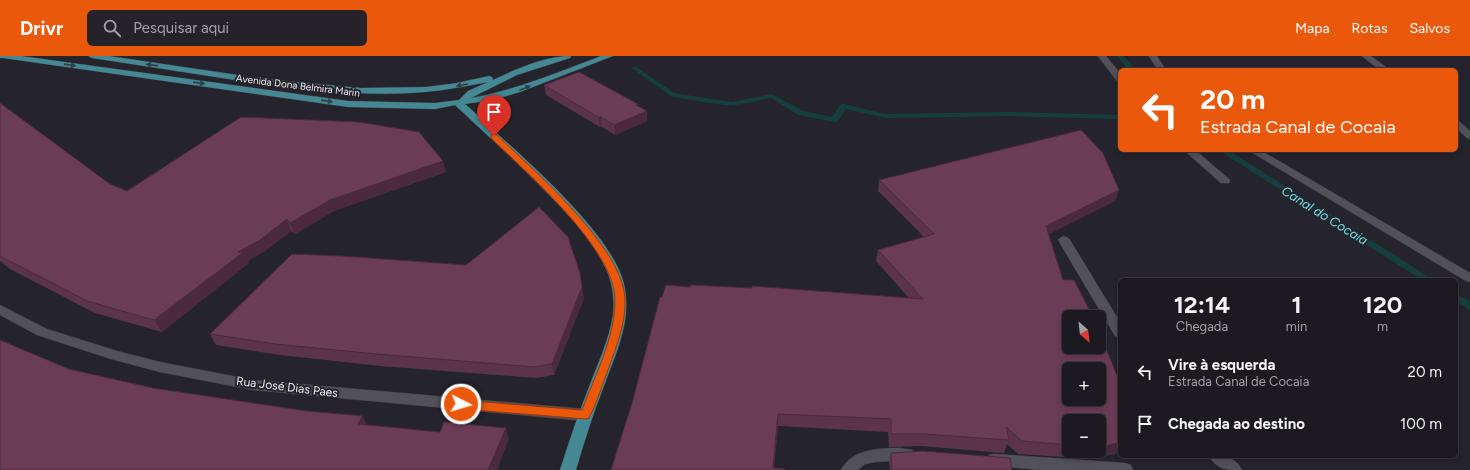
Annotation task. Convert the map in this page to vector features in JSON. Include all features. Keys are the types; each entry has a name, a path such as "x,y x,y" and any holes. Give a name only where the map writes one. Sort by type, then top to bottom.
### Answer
{"main road":[{"name":"Avenida Dona Belmira Marin","path":"3,56 348,104 435,106 459,104 517,90 609,56"},
{"name":"Avenida Dona Belmira Marin","path":"92,56 290,85 352,90 406,91 440,89 514,73 567,56"},
{"path":"514,73 471,94 459,104 574,215 594,240 608,262 617,280 620,299 616,332 568,470"},
{"path":"484,127 492,97"}],"street":[{"path":"1102,56 1118,76"},
{"path":"1153,56 1161,68"},
{"path":"1366,56 1383,68"},
{"path":"1458,126 1470,136"},
{"path":"1191,152 1225,181"},
{"path":"1256,152 1470,278"},
{"path":"1064,240 1118,330"},
{"name":"Rua José Dias Paes","path":"0,309 42,332 116,356 160,367 253,384 586,415"},
{"path":"849,470 852,465 860,459 873,456 921,454"},
{"path":"1219,458 1234,470"},
{"path":"983,459 1125,470"}],"building":[{"path":"579,72 638,104 636,105 647,111 614,125 544,85"},
{"path":"0,103 110,184 127,191 241,117 359,122 419,132 443,161 330,200 290,223 287,219 260,240 238,252 244,252 154,320 87,301 0,256"},
{"path":"1081,130 1103,153 1119,190 1046,226 1063,280 1074,280 1089,310 1062,310 1062,354 1106,354 1106,348 1118,378 1118,443 1106,446 1106,414 1062,414 1062,444 1022,441 1006,427 1009,440 924,434 891,434 891,419 778,414 773,468 785,470 611,470 632,403 660,297 662,297 666,285 752,288 752,286 923,299 878,250 934,234 879,180"},
{"path":"539,207 568,237 580,273 582,287 552,364 534,367 376,354 275,344 210,334 292,254 466,265"},
{"path":"0,340 69,369 153,388 307,411 363,416 358,424 440,432 444,422 506,428 488,470 0,470"},
{"path":"923,451 1010,458 1012,470 892,470 891,453"}],"waterway":[{"name":"Canal do Cocaia","path":"1120,56 1130,68"},
{"path":"635,68 672,95 731,104 772,96 801,113 834,120 844,106 885,116 1011,114 1118,117"},
{"name":"Canal do Cocaia","path":"1225,152 1426,278"},
{"name":"Canal do Cocaia","path":"1458,298 1470,306"}],"route":[{"path":"461,404 586,415 616,332 620,299 617,280 608,262 594,240 574,215 494,136"}]}
